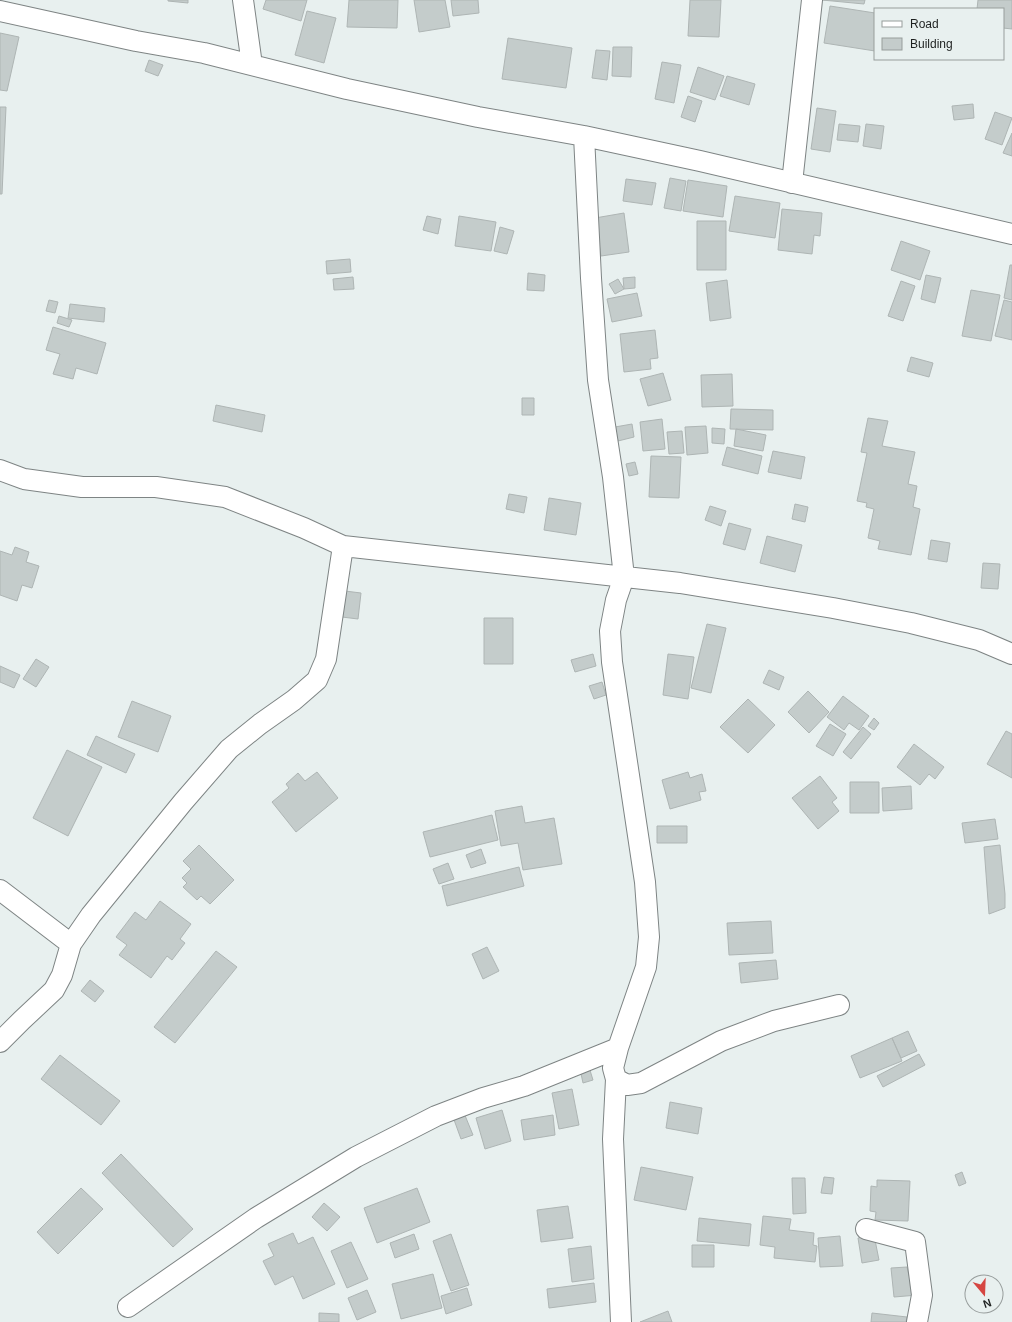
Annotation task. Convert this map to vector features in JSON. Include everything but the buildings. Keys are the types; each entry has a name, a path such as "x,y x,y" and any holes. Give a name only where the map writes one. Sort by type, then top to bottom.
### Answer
{"street":[{"path":"243,0 252,65"},
{"path":"792,182 812,0"},
{"path":"0,11 136,41 204,53 347,89 478,117 584,136 792,182 967,225 1012,234"},
{"path":"584,136 598,380 613,477 624,577 616,600 610,631 612,662 645,882 649,937 646,967 626,1029 618,1048 613,1068 616,1079 613,1139 617,1322"},
{"path":"0,470 24,479 82,487 156,487 225,497 304,528 343,546 688,584 833,608 911,623 979,640 1012,654"},
{"path":"0,1042 54,990 62,975 71,944 96,909 183,802 229,749 260,724 294,700 317,680 326,659 343,546"},
{"path":"0,890 71,944"},
{"path":"616,1079 627,1085 641,1083 721,1041 774,1021 839,1005"},
{"path":"128,1307 256,1218 356,1156 436,1116 483,1098 524,1086 618,1048"},
{"path":"866,1229 915,1242 922,1295 917,1322"}]}
